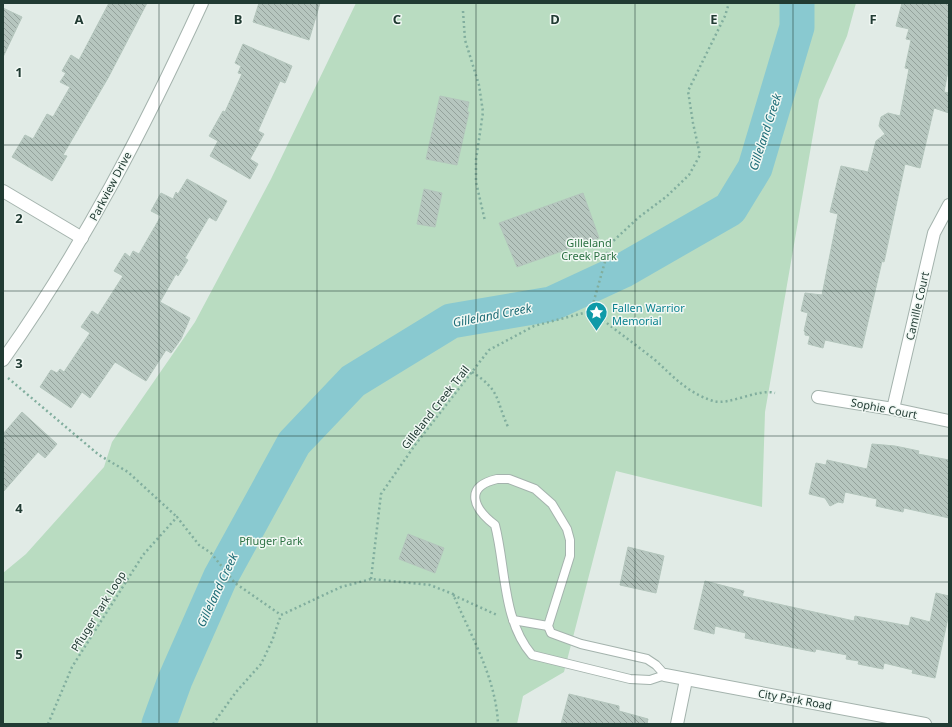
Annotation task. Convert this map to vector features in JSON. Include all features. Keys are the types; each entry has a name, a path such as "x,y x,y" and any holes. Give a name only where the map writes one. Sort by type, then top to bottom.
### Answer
{"street":[{"name":"Parkview Drive","path":"3,360 37,313 82,238 165,83 202,3"},
{"path":"3,191 82,238"},
{"name":"Camille Court","path":"893,409 934,233 949,205"},
{"name":"Sophie Court","path":"818,397 893,409 949,421"},
{"name":"City Park Road","path":"665,675 926,724"},
{"path":"677,724 686,680"}],"lane":[{"path":"497,479 509,479 535,489 552,504 567,529 570,540 570,556 548,626 551,633 564,639 647,659 656,665 665,675 650,680 630,680 532,655 523,645 512,616 495,525 476,504 475,496 478,487 484,482 497,479"},
{"path":"512,616 548,626"}],"path":[{"path":"729,3 725,16 688,91 700,155 690,175 666,197 638,218 610,244 591,311 655,361 686,389 715,402 742,398 767,391 775,394"},
{"path":"463,11 465,40 479,85 483,112 476,160 476,182 484,221"},
{"name":"Gilleland Creek Trail","path":"371,579 380,494 415,445 489,350 528,330 591,311"},
{"path":"472,372 491,385 496,393 508,427"},
{"path":"8,378 99,456 128,472 177,517 199,545 211,553 235,583 281,615"},
{"name":"Pfluger Park Loop","path":"48,724 72,667 143,555 177,517"},
{"path":"213,724 236,692 261,664 272,641 281,615 341,588 371,579 430,585 497,615 512,616"},
{"path":"453,594 488,674 498,712 498,724"}],"green space":[{"path":"356,3 856,3 847,36 819,100 765,412 762,507 616,471 564,672 523,696 517,724 3,724 3,573 26,554 104,467 112,442 195,322 271,179"}],"building":[{"path":"109,3 147,3 108,78 63,155 67,156 52,181 12,157 25,135 33,139 47,114 53,117 70,87 60,82 66,73 62,71 71,55 79,60"},
{"path":"259,3 320,3 309,40 253,22"},
{"path":"902,3 949,3 949,66 944,92 949,93 949,113 934,108 920,168 905,164 884,262 882,261 862,348 825,340 823,348 808,344 810,336 805,335 804,331 808,313 801,311 805,293 822,295 838,214 830,212 841,166 868,172 876,141 885,134 879,126 881,117 888,113 900,116 909,69 905,68 911,40 906,39 909,29 896,26"},
{"path":"3,8 22,17 3,57"},
{"path":"243,44 292,66 285,83 280,81 258,131 264,134 250,159 258,164 250,179 210,156 218,141 209,136 223,111 225,112 242,74 238,73 241,66 235,63"},
{"path":"440,96 469,102 467,112 469,112 457,165 426,159"},
{"path":"187,179 227,201 216,221 209,217 185,258 188,260 178,276 176,274 160,302 190,318 181,339 171,353 166,350 146,381 115,362 90,398 82,392 71,408 40,387 51,370 57,373 60,369 64,372 90,333 81,327 92,311 98,315 123,276 114,271 125,253 130,257 133,251 139,254 161,216 151,211 161,193 173,199 176,192 178,194"},
{"path":"424,189 442,193 435,227 417,224"},
{"path":"583,193 599,238 517,267 499,223"},
{"path":"22,412 57,444 45,458 38,452 3,492 3,434"},
{"path":"872,444 895,446 919,451 918,454 949,460 949,518 904,508 903,512 876,506 877,499 845,492 843,503 838,502 830,506 825,498 809,494 816,463 826,465 827,460 867,469"},
{"path":"408,534 444,548 435,573 399,559"},
{"path":"628,547 664,556 656,593 620,585"},
{"path":"705,581 744,591 742,596 854,621 855,616 909,626 911,617 930,622 936,593 949,596 949,613 935,678 912,673 913,670 884,663 883,669 858,664 859,661 846,659 847,655 816,649 815,652 745,638 746,633 715,626 714,634 694,629"},
{"path":"569,694 619,706 619,711 648,719 647,724 561,724"}],"waterway":[{"name":"Gilleland Creek","path":"159,724 175,680 220,578 294,443 353,381 451,321 551,304 622,271 730,209 755,168 797,27 797,3"}],"place":[{"name":"Fallen Warrior Memorial","path":"596,332"}],"park label":[{"name":"Gilleland Creek Park","path":"589,248"},
{"name":"Pfluger Park","path":"271,540"}]}
